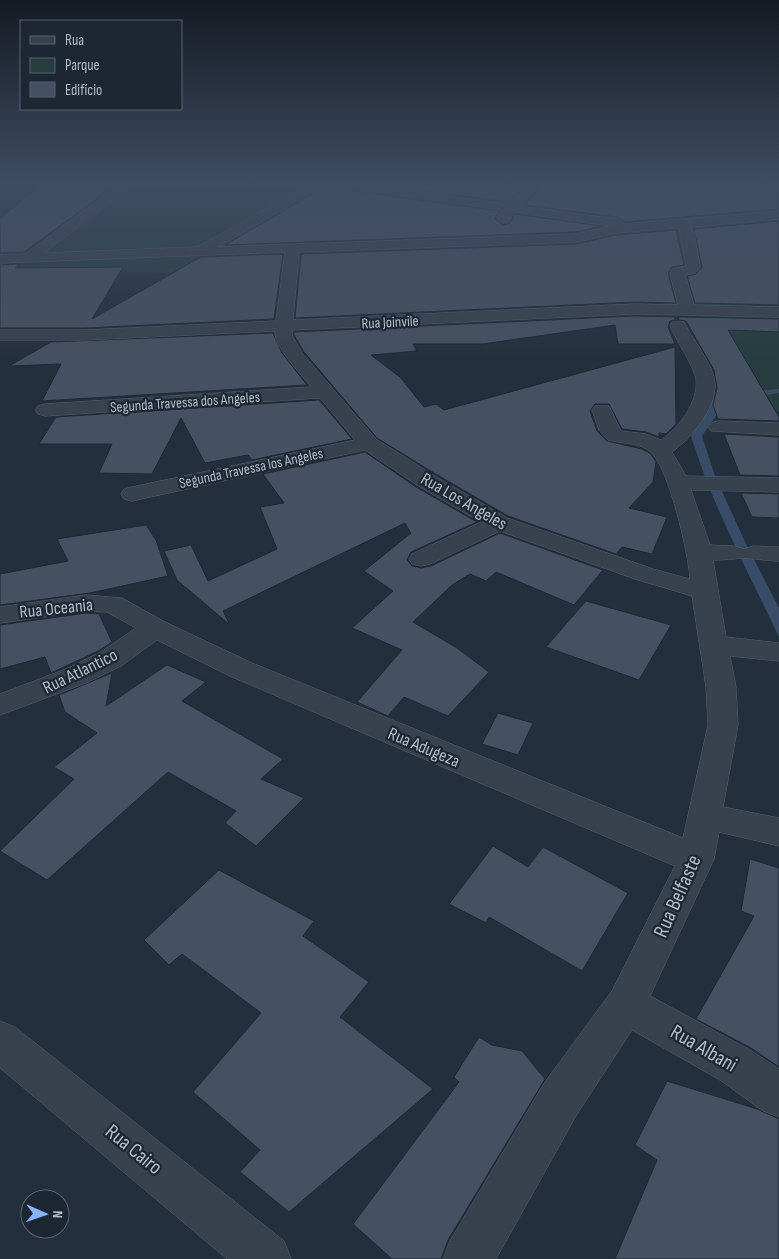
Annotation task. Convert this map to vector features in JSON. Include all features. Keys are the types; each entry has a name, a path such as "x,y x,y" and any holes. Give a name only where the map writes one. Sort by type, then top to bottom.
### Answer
{"street":[{"path":"30,257 50,242"},
{"path":"199,251 215,242"},
{"path":"0,258 454,242"},
{"path":"687,309 677,272 690,270 693,267 689,242"},
{"path":"282,327 293,248"},
{"name":"Rua Joinvile","path":"0,335 85,336 634,309 779,312"},
{"path":"602,410 609,424 609,430 615,436 654,445 682,436 695,418 704,395 705,378 678,326"},
{"name":"Rua Los Angeles","path":"282,327 283,334 294,355 369,443 426,480 499,523 644,574 704,591"},
{"name":"Segunda Travessa dos Angeles","path":"45,410 324,392"},
{"path":"718,427 779,429"},
{"name":"Segunda Travessa los Angeles","path":"132,494 369,443"},
{"name":"Rua Belfaste","path":"468,1259 561,1098 626,1004 696,859 723,725 721,687 704,591 729,552 701,483 654,445"},
{"path":"701,483 779,485"},
{"path":"421,559 499,523"},
{"path":"729,552 779,554"},
{"name":"Rua Oceania","path":"0,615 86,603 113,604"},
{"name":"Rua Adugeza","path":"113,604 155,628 242,670 696,859"},
{"name":"Rua Atlantico","path":"0,705 76,676 111,658 155,628"},
{"path":"713,645 777,652"},
{"path":"705,816 779,832"},
{"name":"Rua Albani","path":"626,1004 735,1065 779,1096"},
{"name":"Rua Cairo","path":"0,1041 266,1259"}],"green space":[{"path":"779,242 779,412 722,405 715,386 727,327 600,280 0,270 0,243"}],"water":[{"path":"779,389 779,393 727,400 702,436 715,476 746,544 779,608 779,637 720,513 691,436 716,395"}],"building":[{"path":"0,242 38,242 24,252 0,253"},
{"path":"231,242 313,242 225,245"},
{"path":"586,242 679,242 684,265 672,267 668,273 676,303 634,302 295,318 301,254 576,244"},
{"path":"697,242 779,242 779,305 695,303 687,276 696,274 702,267"},
{"path":"283,254 274,319 85,328 0,328 0,265 20,264 15,268 123,267 92,319 201,257"},
{"path":"634,316 675,317 675,320 670,321 668,327 675,344 618,344 615,325 483,344 413,344 417,351 371,355 400,377 424,407 436,404 444,410 675,347 676,424 666,434 659,433 659,437 646,432 622,429 609,404 595,404 590,411 597,431 607,441 642,449 651,454 656,462 653,482 629,508 667,517 652,554 622,547 616,554 508,516 434,473 377,438 304,352 294,335 294,332"},
{"path":"678,317 779,319 779,332 728,330 779,417 779,421 718,419 713,405 717,388 714,370 686,321 679,320"},
{"path":"273,333 282,353 307,385 42,401 61,364 9,366 51,342"},
{"path":"319,400 352,439 252,460 248,455 205,463 181,418 152,474 99,473 112,444 39,444 56,417"},
{"path":"724,434 779,437 779,476 740,475"},
{"path":"365,452 416,487 477,522 411,552 407,560 412,566 421,568 431,566 500,533 603,570 574,605 496,572 486,581 470,574 452,585 413,622 457,648 489,672 448,716 404,697 388,716 357,702 402,650 352,628 393,591 364,571 411,533 405,523 223,611 230,625 177,580 164,551 191,545 208,581 277,549 260,507 284,503 263,474"},
{"path":"741,493 779,494 779,518 752,517"},
{"path":"146,525 156,540 168,576 90,593 0,605 0,574 68,561 57,539"},
{"path":"586,601 671,625 639,680 546,647"},
{"path":"86,613 99,614 112,642 100,650 51,673 45,657 0,669 0,625"},
{"path":"167,665 206,682 182,701 283,759 261,779 304,798 256,846 225,823 236,811 168,772 47,880 0,851 74,779 54,767 97,733 65,712 59,695 112,673 106,706"},
{"path":"498,713 533,723 518,755 482,744"},
{"path":"493,846 528,867 543,847 628,893 582,971 489,917 486,923 449,904"},
{"path":"750,859 779,868 779,1067 751,1048 696,1019 754,916 741,911"},
{"path":"219,870 314,921 303,936 369,982 340,1017 433,1089 289,1212 240,1172 260,1150 193,1092 261,1013 182,954 169,965 144,940"},
{"path":"479,1037 492,1045 522,1051 545,1079 448,1240 441,1259 392,1259 353,1224 459,1082 454,1077"},
{"path":"667,1081 757,1109 779,1119 779,1259 615,1259 657,1160 635,1145"}]}
